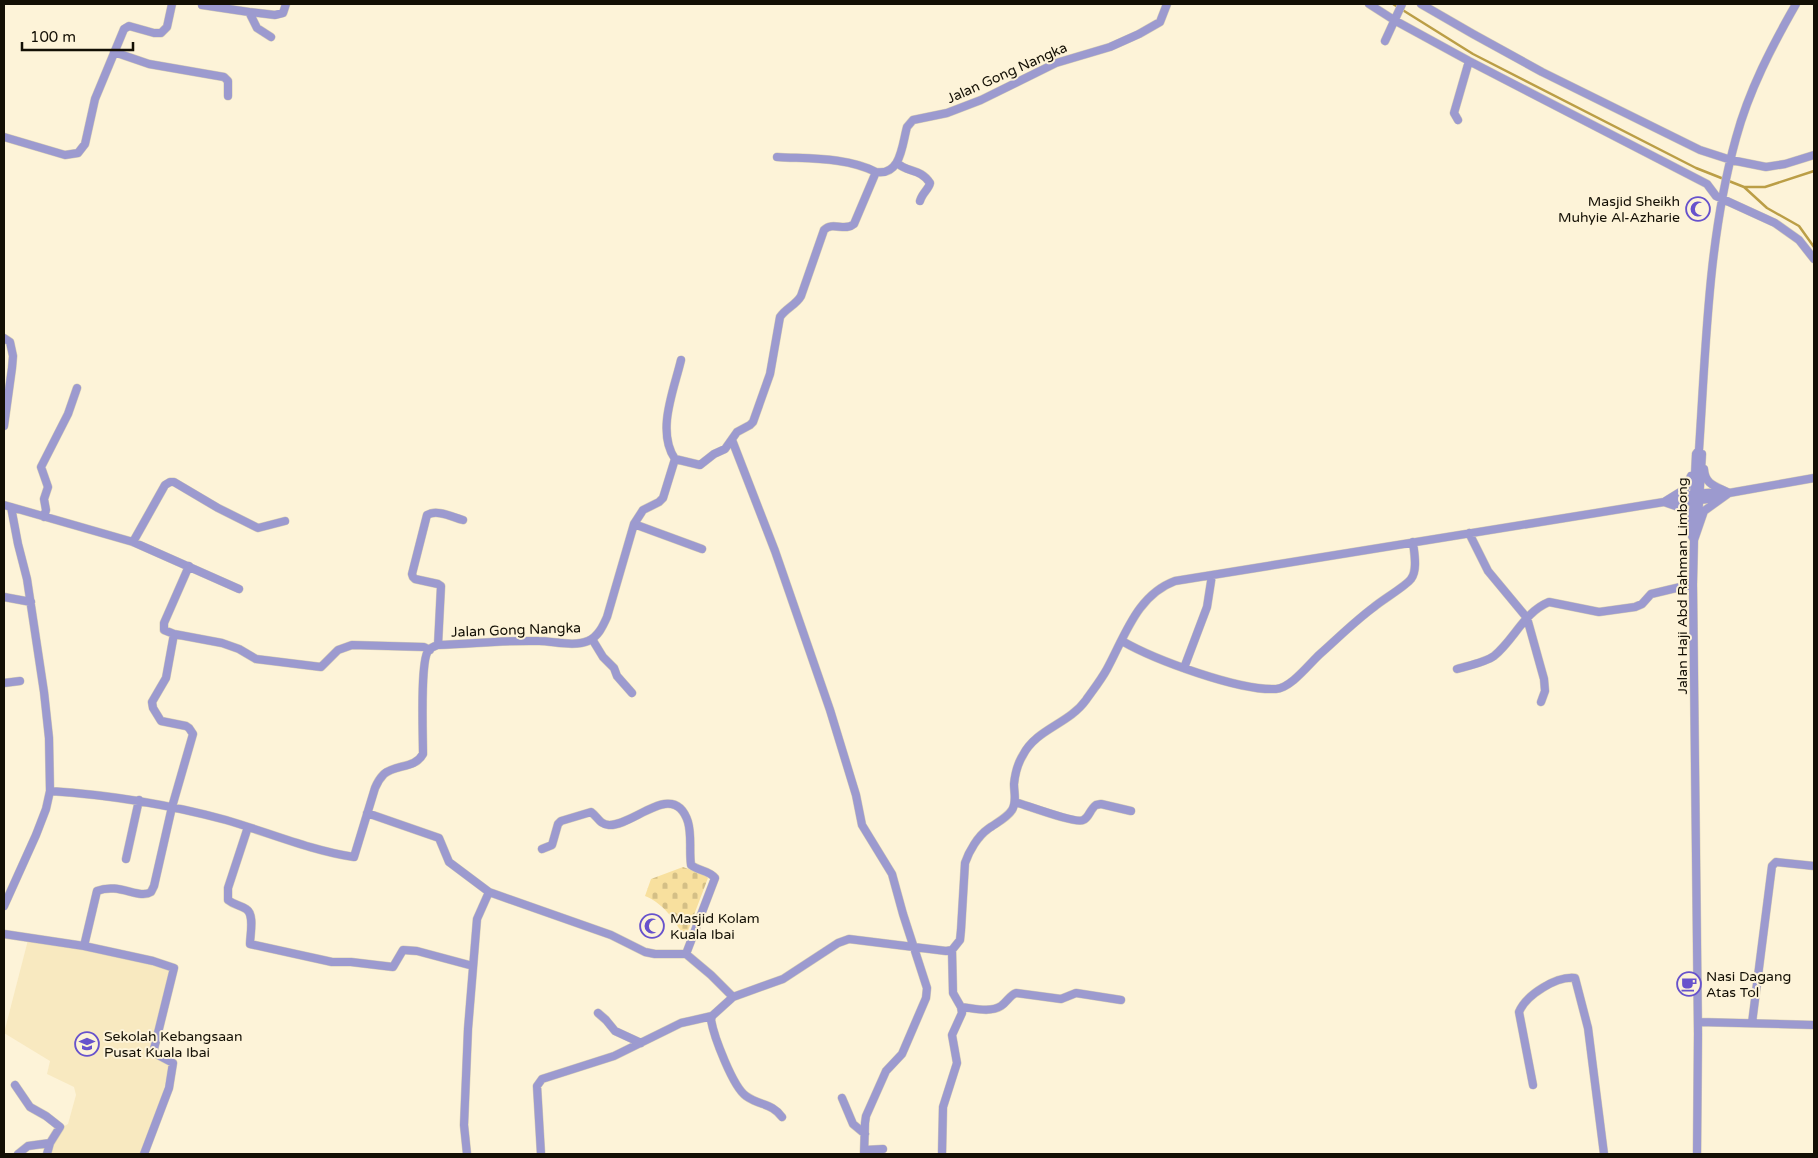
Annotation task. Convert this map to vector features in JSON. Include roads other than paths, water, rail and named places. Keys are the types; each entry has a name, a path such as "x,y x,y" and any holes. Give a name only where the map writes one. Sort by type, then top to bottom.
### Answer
{"street":[{"path":"4,137 65,155 78,153 85,144 93,104 122,32 126,27 135,27 158,34 164,30 172,4"},
{"path":"200,4 278,15 283,12 286,4"},
{"name":"Jalan Gong Nangka","path":"897,163 907,127 913,120 947,113 980,100 1056,64 1110,47 1139,34 1160,22 1167,4"},
{"path":"1369,4 1469,61 1707,184 1714,194 1724,196 1775,223 1798,240 1814,260"},
{"path":"1385,41 1402,4"},
{"path":"1421,4 1542,72 1700,150 1731,160 1766,167 1785,164 1814,155"},
{"path":"1666,502 1688,485 1699,453 1711,277 1736,137 1750,97 1770,51 1796,4"},
{"path":"249,12 257,28 271,37"},
{"path":"114,52 149,64 224,77 228,81 228,96"},
{"path":"1458,120 1454,113 1469,61"},
{"path":"777,157 834,160 863,166 876,172 891,170 897,163 903,168 920,172 930,183 929,188 924,191 920,201"},
{"path":"682,360 668,415 668,436 674,462 698,465 725,449 737,432 750,425 755,419 770,374 780,316 796,303 801,296 824,230 832,225 846,228 854,224 876,172"},
{"path":"4,338 10,342 13,356 4,426"},
{"path":"44,518 46,510 44,499 48,486 41,467 68,414 77,388"},
{"path":"732,440 775,551 827,700 856,795 862,825 892,874 927,988 927,995 902,1054 884,1073 866,1116 864,1152 883,1149"},
{"path":"1699,453 1707,482 1726,493"},
{"name":"Jalan Haji Abd Rahman Limbong","path":"1696,1154 1698,1022 1693,584 1699,453"},
{"name":"Jalan Gong Nangka","path":"430,650 438,645 539,640 575,643 587,642 592,639 602,629 607,617 634,524 643,510 663,498 674,462"},
{"path":"942,1154 942,1112 957,1063 952,1037 961,1018 961,1007 953,993 952,950 960,940 962,930 966,858 984,832 1010,814 1013,809 1016,774 1018,765 1026,750 1037,737 1079,708 1106,671 1142,605 1157,589 1175,581 1814,478"},
{"path":"133,542 165,485 170,482 174,482 218,508 258,528 285,521"},
{"path":"1694,537 1704,511 1726,493"},
{"path":"1666,502 1684,509 1694,537"},
{"path":"7,506 133,542 239,589"},
{"path":"4,906 36,835 46,809 50,791 49,738 31,602 27,579 7,506"},
{"path":"438,645 441,586 415,579 412,577 412,574 427,515 438,512 463,520"},
{"path":"634,524 702,550"},
{"path":"1470,534 1488,571 1527,618 1544,679 1545,691 1541,702"},
{"path":"1122,641 1148,655 1184,668 1240,684 1278,689 1289,685 1307,666 1373,608 1411,579 1414,570 1413,542"},
{"path":"50,791 95,794 138,800 191,811 354,857 375,788 385,773 399,766 415,764 420,760 423,754 424,667 428,651 430,650 424,647 352,645 338,650 321,666 256,659 239,649 222,643 174,634 164,630 164,623 189,566"},
{"path":"1184,668 1207,607 1212,575"},
{"path":"1457,669 1493,657 1527,618 1549,602 1599,612 1636,607 1642,604 1651,594 1693,584"},
{"path":"4,597 31,602"},
{"path":"84,946 97,891 115,888 143,895 151,892 159,869 172,808 192,734 186,726 161,721 157,718 152,708 152,702 166,678 174,634"},
{"path":"592,639 598,651 614,668 617,676 632,693"},
{"path":"4,683 20,681"},
{"path":"126,859 138,800"},
{"path":"1015,802 1064,818 1080,821 1084,820 1092,808 1101,804 1132,811"},
{"path":"542,849 552,845 558,824 568,819 591,812 600,822 611,825 658,806 674,804 679,806 688,822 691,842 691,865 711,874 715,878 686,954"},
{"path":"367,814 439,838 449,862 489,892 605,932 645,952 655,954 686,954 711,975 732,997"},
{"path":"248,827 228,888 228,900 232,904 247,909 251,914 250,944 332,962 351,962 393,967 403,950 416,951 473,966"},
{"path":"1752,1023 1772,866 1776,862 1814,866"},
{"path":"467,1154 464,1125 473,966 477,919 489,892"},
{"path":"4,934 84,946 174,968 154,1049 156,1054 173,1062 169,1088 144,1154"},
{"path":"541,1154 537,1086 542,1079 614,1056 681,1023 712,1016 732,997 784,980 844,940 849,939 946,951 952,950"},
{"path":"1533,1085 1519,1012 1522,1003 1544,987 1568,977 1575,978 1588,1028 1604,1154"},
{"path":"961,1007 992,1010 1002,1005 1012,994 1016,993 1061,999 1076,993 1121,1000"},
{"path":"598,1013 615,1031 641,1043"},
{"path":"712,1016 711,1023 723,1056 739,1088 745,1096 754,1101 773,1106 782,1117"},
{"path":"1698,1022 1814,1024"},
{"path":"15,1085 30,1107 60,1127 50,1143 48,1154"},
{"path":"842,1098 854,1124 864,1134"},
{"path":"18,1154 28,1146 50,1143"}],"waterway":[{"path":"1393,4 1473,54 1696,168 1744,187 1765,187 1814,171"},
{"path":"1744,187 1767,208 1799,226 1814,247"}],"place":[{"name":"Masjid Sheikh Muhyie Al-Azharie","path":"1698,209"},
{"name":"Masjid Kolam Kuala Ibai","path":"652,926"},
{"name":"Nasi Dagang Atas Tol","path":"1689,984"},
{"name":"Sekolah Kebangsaan Pusat Kuala Ibai","path":"87,1044"}]}
